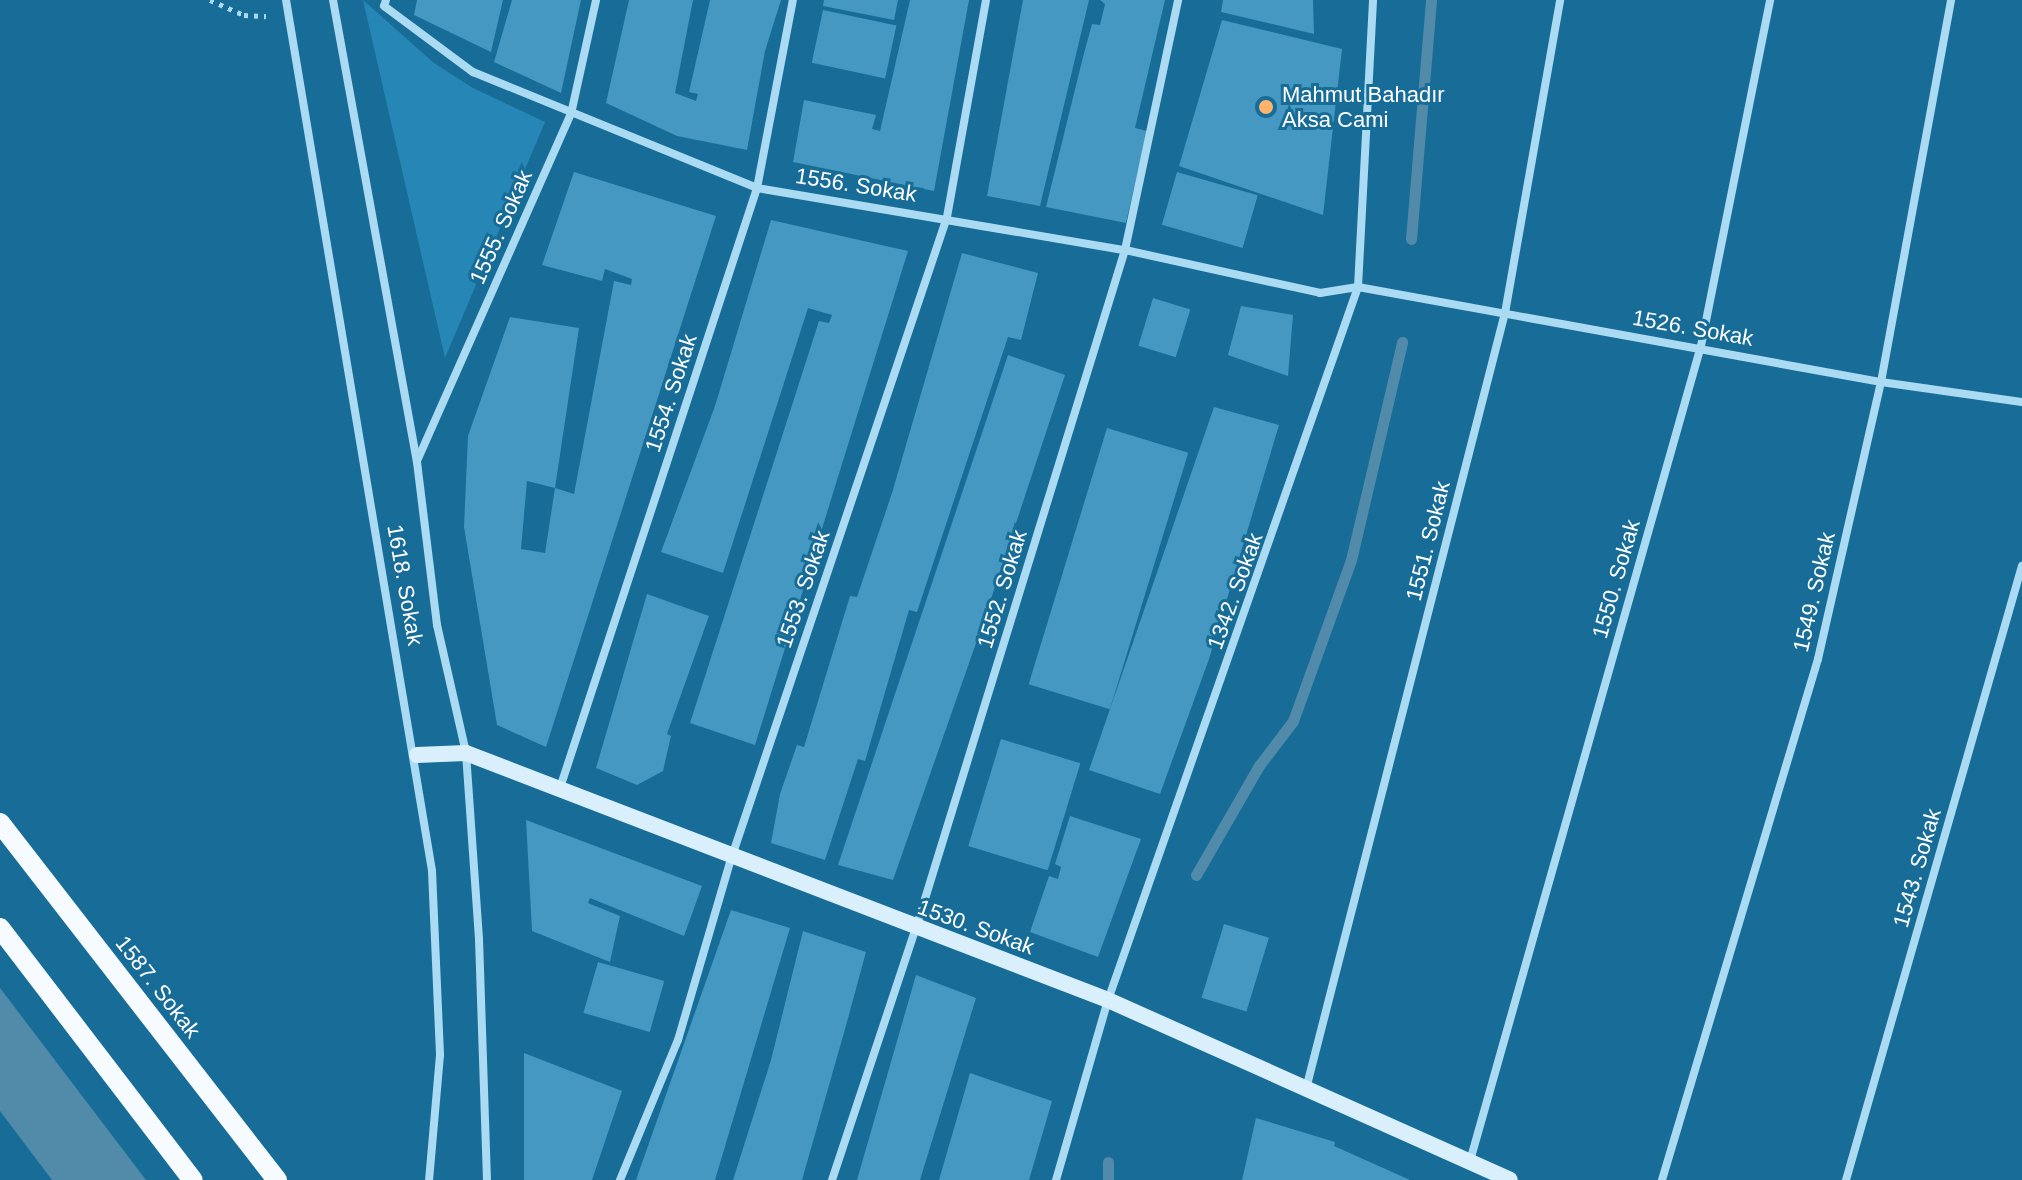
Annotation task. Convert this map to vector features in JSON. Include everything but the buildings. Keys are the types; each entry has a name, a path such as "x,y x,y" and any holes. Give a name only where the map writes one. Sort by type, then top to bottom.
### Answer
{"main road":[{"name":"1587. Sokak","path":"0,823 277,1180"},
{"path":"0,928 193,1180"}],"street":[{"name":"1618. Sokak","path":"286,0 417,755 432,871 440,1055 429,1180"},
{"name":"1618. Sokak","path":"333,0 417,462 437,625 466,753 479,939 487,1180"},
{"name":"1555. Sokak","path":"417,462 571,114 596,0"},
{"name":"1554. Sokak","path":"558,792 757,188 793,0"},
{"name":"1553. Sokak","path":"620,1180 678,1040 731,859 947,217 986,0"},
{"name":"1552. Sokak","path":"832,1180 916,928 1125,250 1178,0"},
{"name":"1342. Sokak","path":"1056,1180 1108,1000 1358,287 1373,0"},
{"name":"1551. Sokak","path":"1307,1085 1505,313 1560,0"},
{"name":"1550. Sokak","path":"1470,1161 1701,346 1770,0"},
{"name":"1549. Sokak","path":"1662,1180 1818,659 1881,382 1951,0"},
{"name":"1556. Sokak","path":"385,3 473,72 757,188 947,217 1125,250 1320,293 1358,287"},
{"name":"1526. Sokak","path":"1358,287 1701,346 1881,382 2022,402"},
{"name":"1543. Sokak","path":"1846,1180 2022,566"},
{"name":"1530. Sokak","path":"417,755 466,753 731,859 1108,1000 1307,1085 1510,1180"}],"path":[{"path":"210,0 244,15 289,18"}],"shaded area":[{"path":"363,0 434,63 473,88 545,122 445,358"},
{"path":"0,988 146,1180 52,1180 0,1111"}],"waterway":[{"path":"1411,239 1431,0"},
{"path":"1196,875 1258,767 1293,721 1351,560 1402,342"},
{"path":"1108,1162 1108,1180"}],"place":[{"name":"Mahmut Bahadır Aksa Cami","path":"1266,107"}]}
